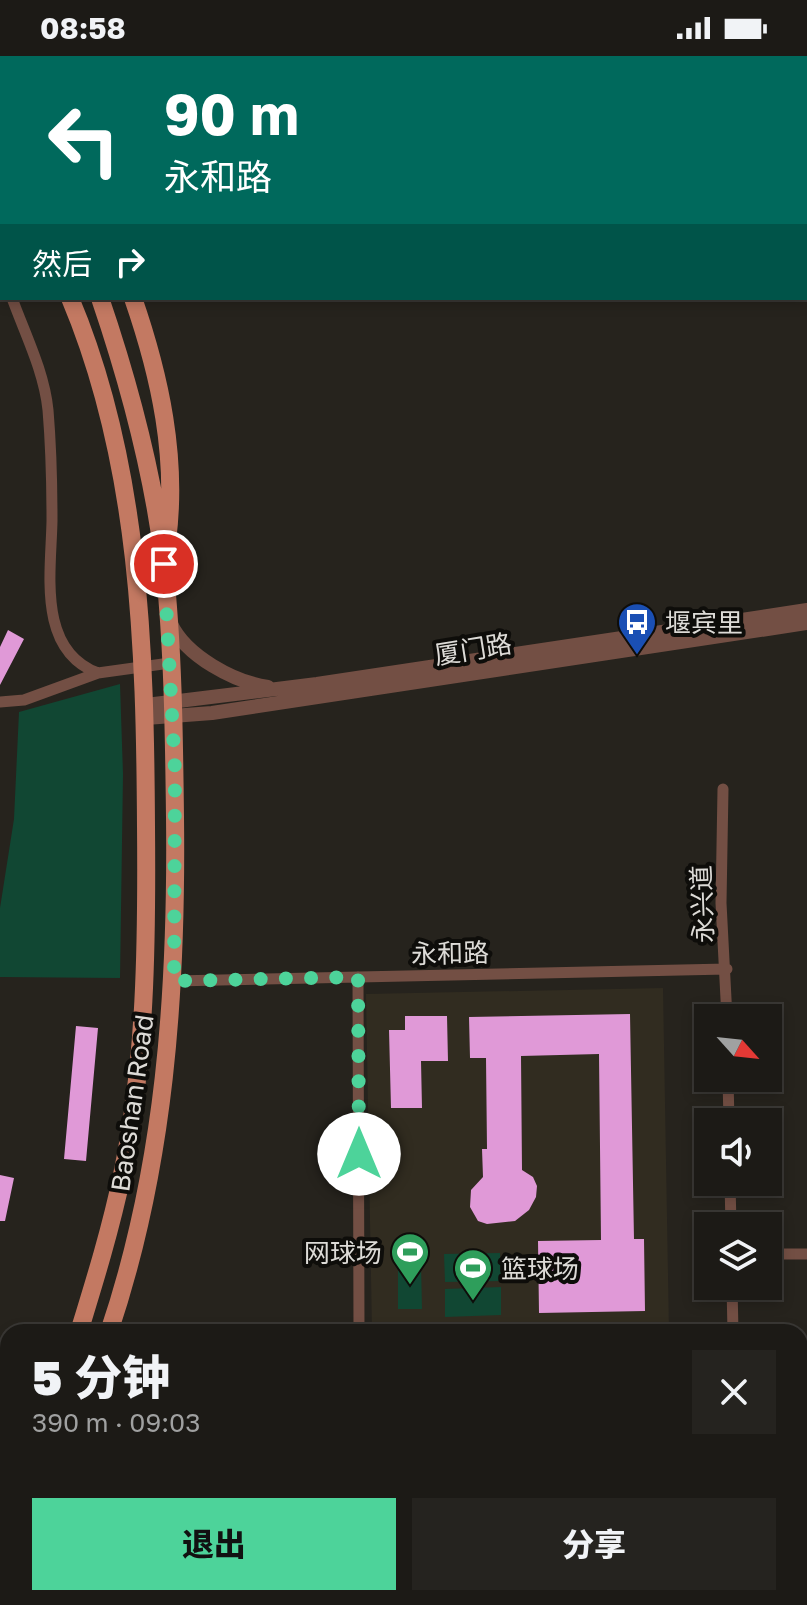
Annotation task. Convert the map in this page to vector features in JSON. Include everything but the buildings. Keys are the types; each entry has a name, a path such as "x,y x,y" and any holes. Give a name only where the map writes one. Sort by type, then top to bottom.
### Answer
{"main road":[{"name":"Baoshan Road","path":"71,300 96,370 125,498 135,567 146,712 147,916 143,1002 123,1173 81,1324"},
{"name":"Baoshan Road","path":"101,300 121,360 152,494 164,564 176,835 174,981 150,1183 128,1276 112,1324"},
{"path":"134,300 157,380 167,432 171,500 164,564"}],"street":[{"path":"13,300 37,363 47,406 52,521 50,610 65,648 80,667 98,673"},
{"name":"厦门路","path":"172,711 280,689 807,610"},
{"path":"168,616 178,637 210,662 242,680 280,689"},
{"name":"厦门路","path":"146,712 172,711 807,623"},
{"path":"0,702 24,700 98,673 170,663"},
{"name":"永兴道","path":"723,789 721,903 727,1004"},
{"name":"永和路","path":"174,981 727,969"},
{"path":"358,977 359,1324"},
{"path":"782,1254 807,1254"},
{"path":"732,1300 733,1324"}],"shaded area":[{"path":"663,988 669,1324 372,1324 366,994"}],"green space":[{"path":"120,684 123,774 120,978 0,977 0,908 14,819 19,712"},
{"name":"篮球场","path":"500,1253 501,1281 445,1282 444,1254"},
{"name":"网球场","path":"398,1263 421,1263 422,1309 398,1309"},
{"name":"篮球场","path":"501,1287 501,1315 445,1317 445,1289"}],"place":[{"name":"堰宾里","path":"637,656"},
{"name":"网球场","path":"410,1286"},
{"name":"篮球场","path":"473,1302"}],"route":[{"path":"164,564 175,771 174,981 358,977 359,1154"}]}
